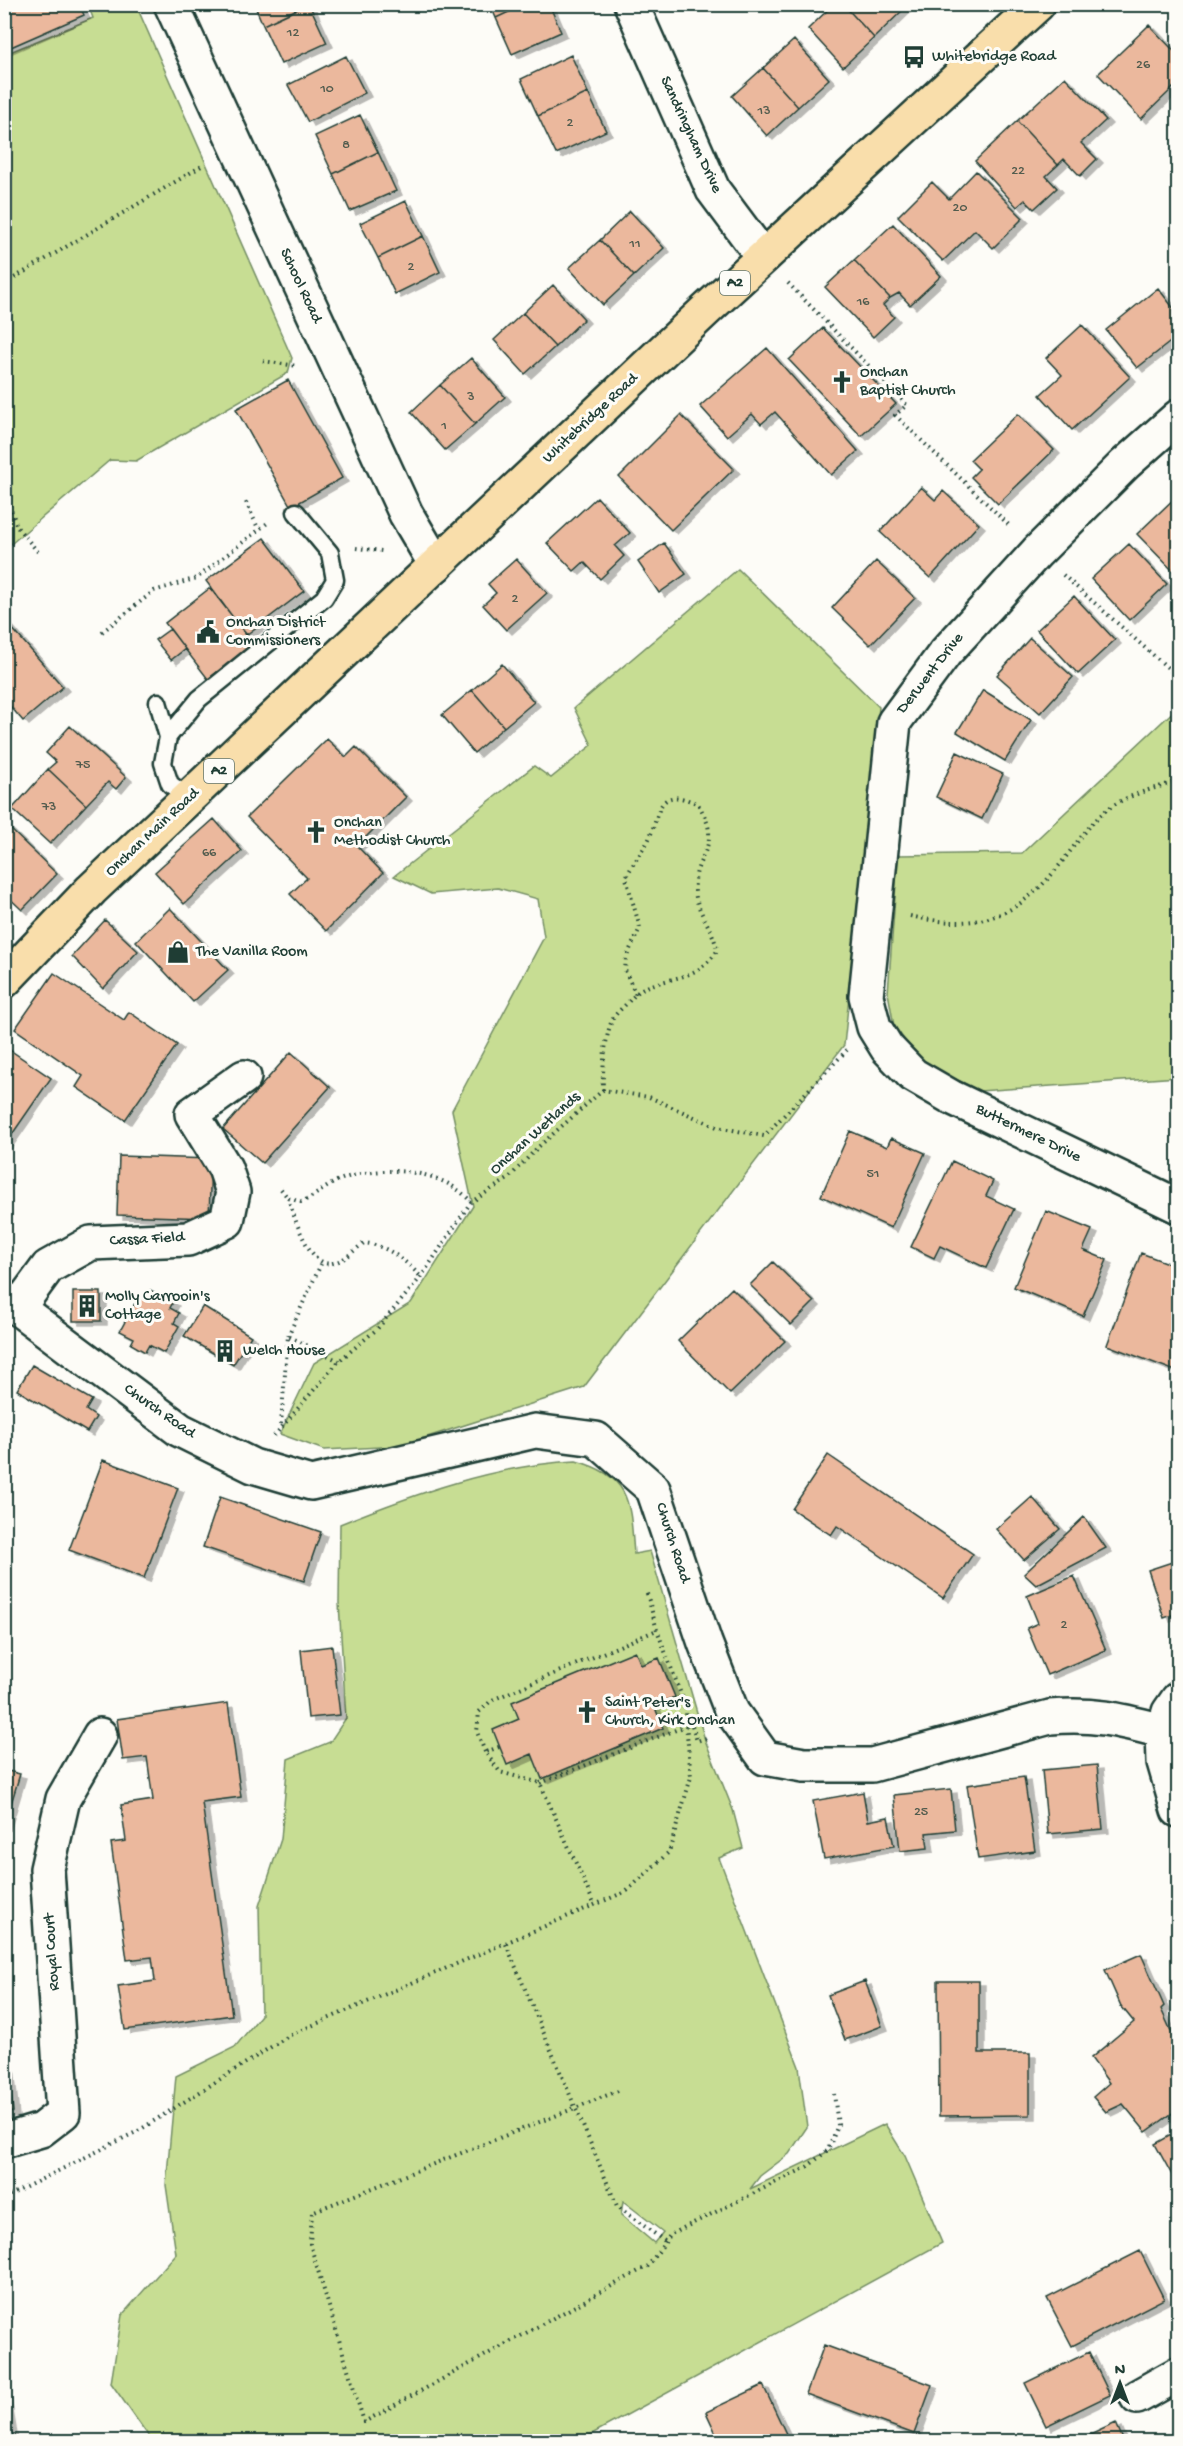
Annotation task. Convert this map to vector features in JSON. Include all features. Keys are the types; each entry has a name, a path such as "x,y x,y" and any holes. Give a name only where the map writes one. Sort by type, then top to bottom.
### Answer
{"highway":[{"name":"Whitebridge Road","path":"436,565 773,268 1038,4"},
{"name":"Onchan Main Road","path":"9,967 436,565"}],"street":[{"name":"School Road","path":"171,4 406,514 436,565"},
{"name":"Sandringham Drive","path":"632,4 713,190 773,268"},
{"name":"Derwent Drive","path":"881,1037 866,996 894,722 945,653 1037,552 1125,464 1179,417"},
{"name":"Buttermere Drive","path":"881,1037 913,1075 951,1097 1179,1206"},
{"name":"Cassa Field","path":"11,1303 48,1267 91,1243 188,1239 227,1221 233,1192 228,1176 192,1114 243,1077"},
{"name":"Church Road","path":"11,1303 180,1430 254,1466 312,1483 535,1431 596,1439 654,1489 705,1643 729,1705 765,1758 804,1765 872,1765 1050,1717 1078,1714 1106,1716 1163,1731"},
{"path":"1179,1699 1169,1712 1163,1731 1164,1762 1179,1810"},
{"name":"Royal Court","path":"4,2141 42,2130 63,2113 47,1869 63,1799 99,1735"},
{"path":"1137,2397 1179,2374"}],"lane":[{"path":"168,737 200,699 324,598 335,580 330,553 296,513"},
{"path":"158,702 168,737 164,763 170,784 189,799"}],"path":[{"path":"4,284 206,163"},
{"path":"773,268 907,405 895,415 1016,531"},
{"path":"263,361 307,368"},
{"path":"4,488 17,527 38,552"},
{"path":"246,502 258,528"},
{"path":"102,632 153,591 197,578 258,528 280,515 296,513"},
{"path":"1056,569 1179,677"},
{"path":"875,912 967,924 1002,914 1030,898 1105,812 1136,794 1179,781"},
{"path":"603,1090 608,1030 614,1017 636,995 642,988 686,978 709,963 717,951 711,928 700,914 695,889 695,875 706,855 710,829 698,804 678,797 664,801 655,814 647,842 626,878 639,928 626,958 625,970 636,995"},
{"name":"Onchan Wetlands","path":"254,1466 281,1424 339,1361 377,1329 421,1277 471,1202 508,1179 537,1148 603,1090 649,1097 717,1127 764,1136 845,1052 881,1037"},
{"path":"288,1198 301,1202 336,1182 351,1177 402,1171 427,1175 447,1184 471,1202"},
{"path":"281,1189 288,1198 303,1237 316,1260 321,1264 332,1264 352,1254 364,1243 375,1244 406,1261 421,1277"},
{"path":"281,1424 288,1336 321,1264"},
{"path":"288,1336 339,1361"},
{"path":"657,1630 492,1700 479,1712 477,1732 485,1752 500,1772 540,1783 686,1726"},
{"path":"4,2198 138,2131 290,2035 627,1891 669,1852 691,1777 685,1719 690,1719 697,1741"},
{"path":"485,1752 499,1747"},
{"path":"540,1783 595,1906"},
{"path":"506,1944 618,2206 666,2242"},
{"path":"618,2091 575,2106 312,2212 310,2244 364,2422 648,2266 672,2234 807,2167 828,2150 838,2126 834,2094"}],"green space":[{"path":"88,5 136,5 292,358 288,373 136,461 110,460 5,549 5,54 93,18"},
{"path":"738,569 879,707 844,1045 584,1387 399,1446 324,1450 280,1434 314,1363 411,1303 473,1206 452,1110 544,937 538,899 498,888 431,894 394,876 534,766 551,778 592,745 574,708"},
{"path":"1178,707 1178,1077 979,1091 921,1062 894,1026 888,993 898,855 1022,853"},
{"path":"576,1461 594,1467 618,1484 624,1494 629,1507 634,1554 650,1551 705,1740 733,1810 743,1848 719,1858 799,2067 807,2127 789,2154 760,2176 750,2189 885,2124 905,2156 942,2243 579,2441 152,2441 111,2383 122,2315 176,2254 166,2185 176,2076 235,2047 261,2015 259,1906 281,1839 288,1759 330,1742 346,1718 339,1603 340,1524 456,1483 516,1468","holes":["623,2201 663,2232 654,2243 621,2215"]}],"building":[{"path":"4,4 79,4 84,15 4,50"},
{"path":"254,4 308,4 263,25"},
{"path":"309,4 327,43 281,64 263,25"},
{"path":"490,4 526,4 496,18"},
{"path":"526,4 549,4 561,32 512,54 496,18"},
{"path":"834,4 843,4 874,38 843,67 808,29"},
{"path":"843,4 902,4 905,8 874,38"},
{"path":"1149,25 1178,55 1178,91 1174,87 1141,119 1098,74"},
{"path":"794,40 829,79 798,107 763,68"},
{"path":"571,55 588,93 538,116 521,79"},
{"path":"346,56 365,93 308,122 288,85"},
{"path":"763,68 798,107 767,136 732,96"},
{"path":"1065,77 1106,120 1081,143 1097,159 1080,176 1064,159 1058,165 1017,121"},
{"path":"588,93 606,131 556,154 538,116"},
{"path":"360,115 378,152 333,174 315,136"},
{"path":"1017,121 1058,165 1046,176 1057,188 1034,209 1025,200 1017,207 975,161"},
{"path":"378,152 396,191 350,211 333,174"},
{"path":"976,171 1023,218 993,248 975,230 943,261 898,216 932,182 949,199"},
{"path":"406,201 423,236 378,258 360,223"},
{"path":"630,211 664,248 634,276 600,240"},
{"path":"893,224 941,276 910,305 899,293 890,298 854,260"},
{"path":"423,236 440,272 395,294 378,258"},
{"path":"600,240 634,276 603,305 569,268"},
{"path":"854,260 890,298 883,305 894,317 873,337 825,287"},
{"path":"553,285 584,319 555,347 523,313"},
{"path":"1158,288 1178,314 1178,336 1137,368 1106,330"},
{"path":"523,313 555,347 525,374 494,340"},
{"path":"1082,325 1130,377 1072,430 1040,395 1062,375 1046,358"},
{"name":"Onchan Baptist Church","path":"823,328 896,404 861,436 789,360"},
{"path":"767,348 858,451 831,475 775,412 761,424 752,414 727,436 700,406"},
{"path":"471,358 505,397 475,424 440,385"},
{"path":"288,380 342,478 291,507 236,409"},
{"path":"440,385 475,424 445,450 411,412"},
{"path":"1018,414 1054,450 998,504 971,477 979,469 970,460"},
{"path":"681,415 734,469 671,530 619,477"},
{"path":"921,487 935,500 943,491 979,524 930,578 880,532"},
{"path":"1178,495 1178,570 1175,573 1137,534"},
{"path":"597,497 630,533 615,546 624,556 600,579 584,562 574,571 547,543"},
{"path":"264,538 304,591 246,635 206,581"},
{"path":"664,543 686,574 659,593 638,562"},
{"path":"1129,544 1167,584 1129,620 1091,579"},
{"path":"516,559 547,593 506,630 483,605 496,593 488,584"},
{"path":"876,561 915,598 870,645 832,608"},
{"name":"Onchan District Commissioners","path":"210,588 254,644 208,679 165,623"},
{"path":"1074,596 1115,640 1078,674 1037,630"},
{"path":"4,619 63,687 23,721 4,699"},
{"path":"170,629 185,649 171,660 155,640"},
{"path":"1030,638 1073,677 1040,713 997,675"},
{"path":"502,664 534,702 504,727 472,690"},
{"path":"472,690 504,727 474,753 442,715"},
{"path":"983,690 1031,720 1005,761 957,732"},
{"path":"70,726 126,777 116,789 108,782 86,805 48,769 56,762 46,753"},
{"name":"Onchan Methodist Church","path":"327,739 346,757 356,747 406,797 357,846 383,873 326,931 290,894 307,878 247,817"},
{"path":"957,752 1003,774 982,819 936,797"},
{"path":"48,769 86,805 50,844 12,809"},
{"path":"214,819 242,851 184,904 155,872"},
{"path":"4,823 57,874 22,910 4,893"},
{"path":"170,908 228,970 193,1002 136,941"},
{"path":"105,920 138,951 103,989 72,956"},
{"path":"54,973 124,1020 129,1012 177,1045 125,1120 76,1087 83,1076 15,1029"},
{"path":"4,1046 51,1078 4,1146"},
{"path":"291,1052 330,1087 262,1163 223,1129"},
{"path":"850,1131 887,1147 891,1138 925,1153 891,1228 821,1196"},
{"path":"119,1156 211,1159 209,1218 117,1215"},
{"path":"952,1161 993,1181 986,1196 1014,1209 986,1268 940,1246 934,1258 911,1247"},
{"path":"1046,1211 1092,1230 1083,1250 1107,1260 1083,1316 1014,1287"},
{"path":"1141,1253 1178,1267 1178,1372 1107,1345"},
{"path":"773,1262 814,1302 791,1325 750,1285"},
{"path":"732,1288 785,1341 730,1394 678,1341"},
{"path":"150,1290 173,1302 170,1308 179,1313 174,1323 179,1326 164,1353 149,1345 145,1352 131,1344 134,1338 120,1331 140,1294 146,1297"},
{"name":"Molly Carrooin's Cottage","path":"73,1292 101,1292 101,1321 73,1321"},
{"name":"Welch House","path":"203,1306 251,1336 233,1365 184,1336"},
{"path":"32,1365 92,1400 86,1410 96,1417 87,1432 17,1390"},
{"path":"828,1455 973,1554 943,1598 837,1526 831,1535 792,1509"},
{"path":"103,1460 178,1488 144,1578 69,1550"},
{"path":"220,1497 321,1532 304,1581 203,1547"},
{"path":"1032,1497 1060,1529 1024,1560 996,1529"},
{"path":"1084,1517 1106,1548 1036,1585 1024,1574"},
{"path":"1178,1560 1178,1613 1164,1618 1148,1570"},
{"path":"1074,1576 1106,1650 1047,1675 1027,1628 1038,1623 1027,1596"},
{"path":"332,1646 340,1715 308,1718 301,1650"},
{"name":"Saint Peter's Church, Kirk Onchan","path":"635,1651 641,1665 659,1658 675,1697 654,1705 663,1728 542,1779 532,1754 507,1765 493,1730 519,1719 512,1702"},
{"path":"228,1703 241,1797 202,1802 232,2015 125,2030 118,1986 155,1981 152,1957 127,1960 111,1843 126,1841 121,1805 153,1800 147,1757 123,1760 117,1719"},
{"path":"1097,1765 1103,1829 1048,1834 1042,1770"},
{"path":"4,1770 20,1774 4,1827"},
{"path":"1024,1777 1035,1851 978,1859 967,1785"},
{"path":"951,1789 955,1830 926,1833 928,1848 900,1851 894,1795"},
{"path":"863,1792 868,1821 888,1817 894,1846 824,1859 813,1801"},
{"path":"1141,1954 1164,2006 1161,2009 1177,2044 1170,2049 1178,2067 1178,2109 1146,2132 1123,2104 1106,2112 1093,2097 1109,2083 1091,2058 1134,2022 1121,2006 1105,1970"},
{"path":"865,1981 882,2026 845,2040 828,1995"},
{"path":"938,1981 979,1981 979,2053 1030,2053 1030,2115 939,2116"},
{"path":"7,2055 13,2112 4,2113 4,2056"},
{"path":"1178,2131 1178,2186 1155,2144"},
{"path":"1140,2251 1164,2299 1072,2346 1047,2298"},
{"path":"824,2345 932,2385 914,2434 806,2394"},
{"path":"1089,2352 1110,2395 1046,2426 1025,2383"},
{"path":"763,2385 787,2436 776,2442 720,2442 706,2412"},
{"path":"5,2395 13,2442 4,2442"},
{"path":"1116,2423 1124,2442 1075,2442"}],"place":[{"name":"Whitebridge Road","path":"914,57"},
{"name":"Onchan Baptist Church","path":"842,382"},
{"name":"Onchan District Commissioners","path":"208,632"},
{"name":"Onchan Methodist Church","path":"316,832"},
{"name":"The Vanilla Room","path":"178,952"},
{"name":"Molly Carrooin's Cottage","path":"87,1306"},
{"name":"Welch House","path":"225,1351"},
{"name":"Saint Peter's Church, Kirk Onchan","path":"587,1712"}]}
